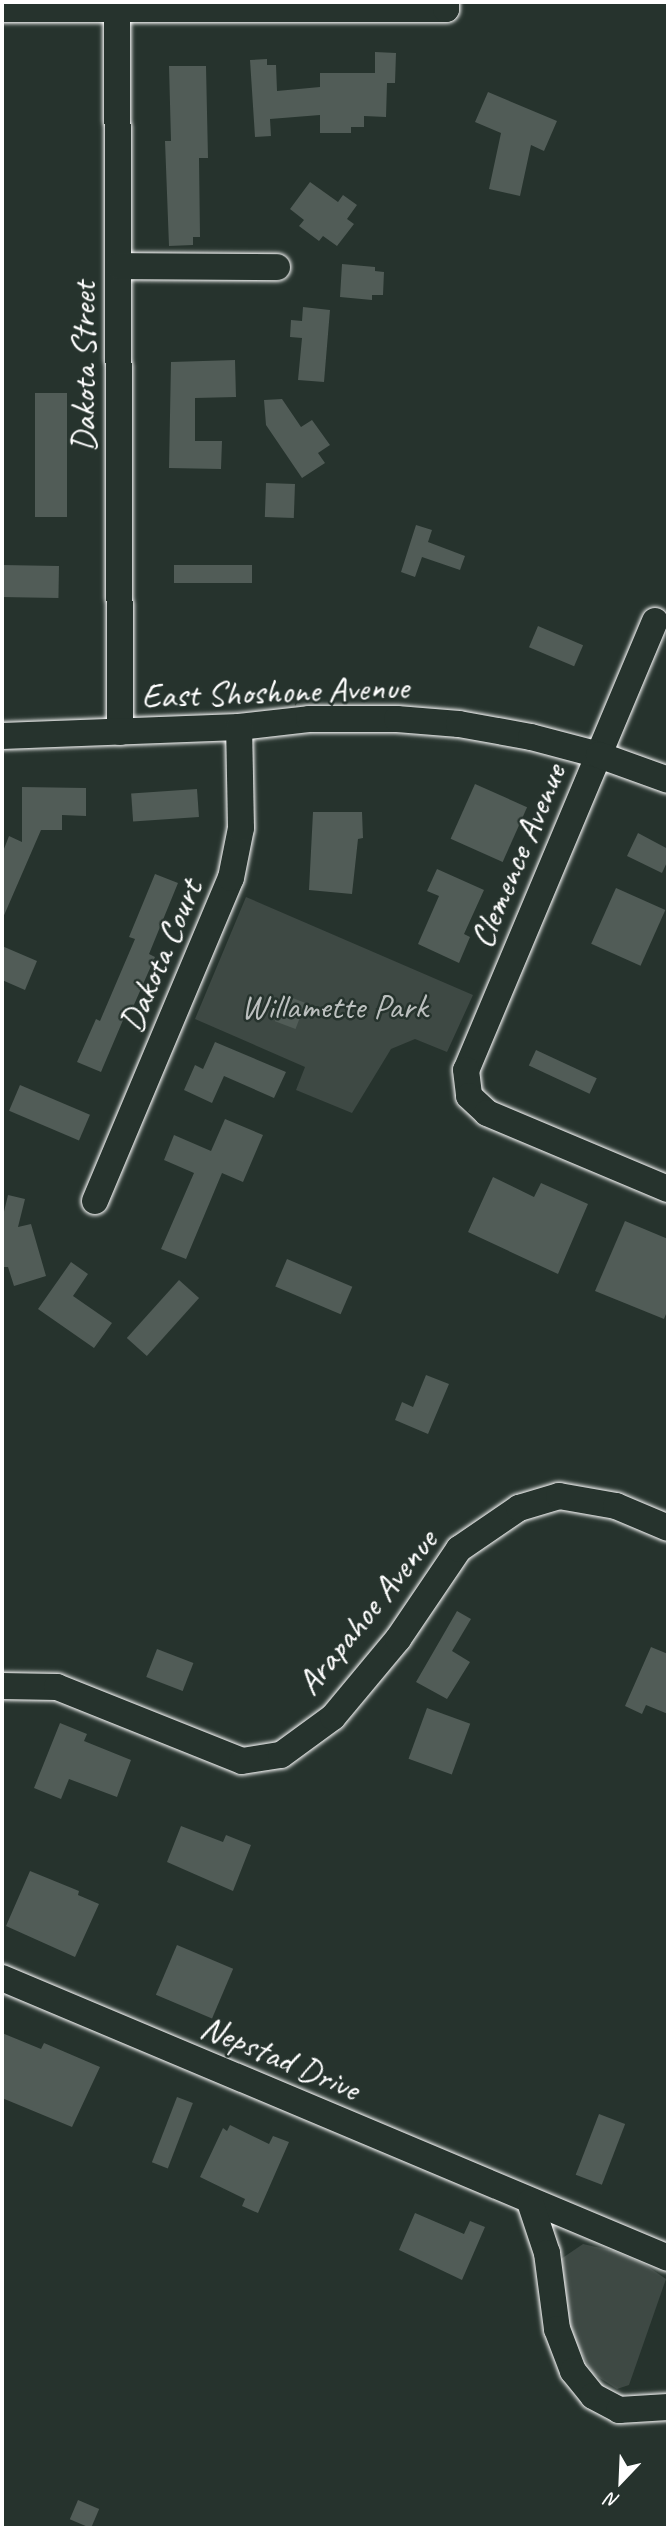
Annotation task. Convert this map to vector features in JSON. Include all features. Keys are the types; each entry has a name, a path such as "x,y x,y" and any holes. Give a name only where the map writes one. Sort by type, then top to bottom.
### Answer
{"street":[{"path":"2,9 118,5 446,5"},
{"name":"Dakota Street","path":"118,5 120,732"},
{"path":"119,266 277,267"},
{"name":"Clemence Avenue","path":"655,621 466,1070 469,1096 487,1114 668,1189"},
{"name":"East Shoshone Avenue","path":"2,736 239,727 309,719 446,723 531,737 599,755 668,780"},
{"name":"Dakota Court","path":"95,1201 231,878 241,828 239,727"},
{"name":"Arapahoe Avenue","path":"2,1686 57,1687 242,1761 281,1755 333,1717 398,1639 459,1549 519,1508 559,1496 616,1506 668,1528"},
{"name":"Nepstad Drive","path":"2,1978 668,2258"},
{"path":"530,2202 547,2253 557,2329 573,2371 593,2396 619,2410 668,2407"}],"green space":[{"name":"Willamette Park","path":"246,897 473,995 447,1052 415,1039 391,1049 352,1113 296,1090 305,1067 195,1019"},
{"path":"583,2244 614,2251 644,2264 666,2279 629,2385 617,2389 592,2373 574,2338 562,2300 561,2259"}],"building":[{"path":"375,52 396,53 395,83 387,83 386,117 364,116 364,127 351,127 351,133 320,133 320,115 270,119 271,136 255,137 250,60 267,59 267,65 276,65 277,91 320,87 320,73 375,73"},
{"path":"169,66 206,66 208,158 199,158 200,237 193,237 193,245 169,246 165,141 171,141"},
{"path":"488,92 557,121 544,151 531,145 520,196 489,189 501,133 475,122"},
{"path":"310,182 338,202 343,195 357,205 347,219 354,224 337,246 323,236 319,241 299,226 304,220 290,209"},
{"path":"342,264 375,267 375,271 384,272 383,295 372,295 372,300 340,297"},
{"path":"303,307 330,310 324,382 298,380 302,338 290,337 291,320 302,321"},
{"path":"235,360 236,397 195,398 195,441 222,441 221,469 169,468 171,362"},
{"path":"35,393 67,393 67,517 35,517"},
{"path":"282,399 301,427 312,420 330,445 318,453 325,463 302,478 266,425 264,400"},
{"path":"266,483 295,484 294,518 265,517"},
{"path":"416,525 432,530 428,542 465,556 460,570 422,557 415,577 401,572"},
{"path":"2,565 59,566 58,598 2,597"},
{"path":"174,565 252,565 252,583 174,583"},
{"path":"538,626 583,645 574,666 529,647"},
{"path":"475,784 527,807 503,862 451,839"},
{"path":"22,787 86,788 86,816 62,815 62,830 41,830 2,920 2,854 9,836 22,842"},
{"path":"197,789 199,817 133,822 131,794"},
{"path":"313,812 362,812 363,838 358,839 352,894 309,890"},
{"path":"638,833 668,849 668,860 662,873 627,856"},
{"path":"437,869 484,890 464,934 470,937 459,963 418,944 439,896 427,891"},
{"path":"155,874 178,883 149,954 155,957 133,1007 129,1006 101,1072 77,1062 96,1019 100,1021 135,939 129,937"},
{"path":"616,888 665,910 641,966 591,944"},
{"path":"2,946 37,961 25,990 2,980"},
{"path":"285,995 306,1003 296,1029 275,1021"},
{"path":"215,1042 286,1072 274,1098 224,1076 212,1103 184,1090 195,1065 203,1069"},
{"path":"536,1050 597,1078 590,1094 529,1065"},
{"path":"20,1085 90,1115 79,1140 9,1111"},
{"path":"225,1119 263,1135 243,1182 222,1173 186,1259 161,1249 194,1173 164,1160 174,1135 211,1151"},
{"path":"493,1177 534,1197 541,1183 588,1204 558,1274 468,1232"},
{"path":"8,1195 25,1199 18,1227 31,1224 46,1276 14,1286 8,1267 2,1267 2,1220"},
{"path":"625,1221 668,1239 668,1309 664,1319 595,1291"},
{"path":"287,1259 352,1287 341,1314 275,1287"},
{"path":"71,1262 88,1274 73,1296 112,1323 94,1348 38,1309"},
{"path":"179,1280 199,1298 147,1356 127,1338"},
{"path":"426,1375 449,1384 428,1434 395,1420 402,1402 413,1407"},
{"path":"457,1611 471,1619 452,1651 470,1662 447,1699 416,1682"},
{"path":"651,1647 668,1654 668,1714 646,1705 642,1714 625,1706"},
{"path":"157,1649 193,1663 183,1691 146,1677"},
{"path":"427,1708 470,1724 452,1774 409,1759"},
{"path":"60,1723 87,1734 84,1741 131,1760 117,1797 69,1779 61,1799 34,1788"},
{"path":"181,1826 223,1842 226,1835 251,1845 233,1891 167,1862"},
{"path":"30,1871 79,1891 78,1895 99,1904 75,1957 6,1926"},
{"path":"177,1945 233,1969 212,2019 156,1995"},
{"path":"2,2033 41,2049 44,2043 100,2067 72,2127 2,2098"},
{"path":"177,2097 193,2103 168,2168 152,2162"},
{"path":"599,2114 625,2124 602,2185 576,2175"},
{"path":"230,2125 269,2144 273,2136 289,2142 258,2213 242,2206 245,2199 200,2177 223,2128 227,2131"},
{"path":"415,2213 464,2234 470,2221 485,2227 462,2280 399,2250"},
{"path":"78,2500 99,2509 91,2528 70,2519"}]}
